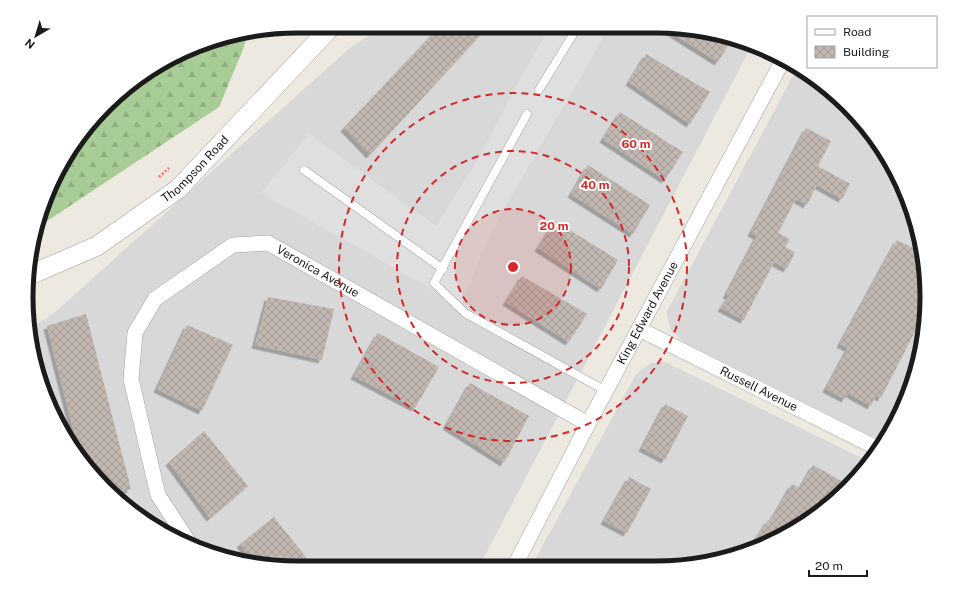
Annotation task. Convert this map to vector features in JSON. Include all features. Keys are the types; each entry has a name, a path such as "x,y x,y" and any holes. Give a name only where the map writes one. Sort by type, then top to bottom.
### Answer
{"street":[{"name":"Thompson Road","path":"34,274 97,246 178,189 325,33"},
{"name":"King Edward Avenue","path":"517,561 588,424 781,64"},
{"name":"Veronica Avenue","path":"185,536 158,495 130,379 135,333 155,299 232,245 268,243 588,424"},
{"name":"Russell Avenue","path":"640,329 874,447"}],"lane":[{"path":"539,90 574,33"},
{"path":"527,114 434,283 465,313 606,391"},
{"path":"304,170 443,269"}],"path":[{"path":"157,179 172,166"}],"shaded area":[{"path":"373,33 656,33 690,35 708,38 749,50 482,561 297,561 263,559 245,556 212,547 180,534 150,517 136,506 110,484 88,458 77,444 60,414 42,365 35,326 55,312 351,47"},
{"path":"547,33 606,33 493,228 460,305 261,193 309,134 436,226 481,154 521,77"},
{"path":"795,72 817,88 843,110 876,150 893,180 911,229 918,263 920,297 918,331 915,349 906,382 885,429 880,438 872,436 682,341 671,330 666,313"},
{"path":"665,362 864,459 843,484 803,517 773,534 741,547 708,556 690,559 656,561 534,561 636,374 651,363"}],"green space":[{"path":"247,38 219,107 44,223 53,196 68,165 77,150 110,110 150,77 180,60 212,47"}],"building":[{"path":"433,33 482,33 370,155 344,128"},
{"path":"674,34 708,38 729,44 718,62"},
{"path":"646,54 710,92 690,124 629,82"},
{"path":"620,112 683,152 665,180 603,139"},
{"path":"806,128 831,141 818,166 850,184 842,199 817,185 807,205 796,199 778,233 790,239 785,247 795,252 787,269 774,262 744,320 721,308 729,296 726,295 757,236 751,233"},
{"path":"588,165 650,205 633,234 571,194"},
{"path":"555,221 618,260 601,289 538,248"},
{"path":"897,240 916,249 920,297 918,325 881,398 876,395 871,406 848,393 845,399 826,389 848,348 840,344"},
{"path":"522,276 587,314 569,342 506,302"},
{"path":"268,297 334,309 322,360 255,345"},
{"path":"86,314 131,489 120,492 110,484 77,444 47,326"},
{"path":"187,325 233,345 202,411 157,389"},
{"path":"378,333 439,367 415,408 354,376"},
{"path":"470,383 529,416 504,463 446,426"},
{"path":"665,404 688,416 665,460 642,448"},
{"path":"204,431 248,486 210,518 169,462"},
{"path":"813,465 844,482 825,500 820,497 814,508 803,517 773,534 754,542 768,520 770,522 792,484 800,488"},
{"path":"629,477 651,489 627,533 604,521"},
{"path":"274,517 309,561 263,559 250,557 240,544"}]}
